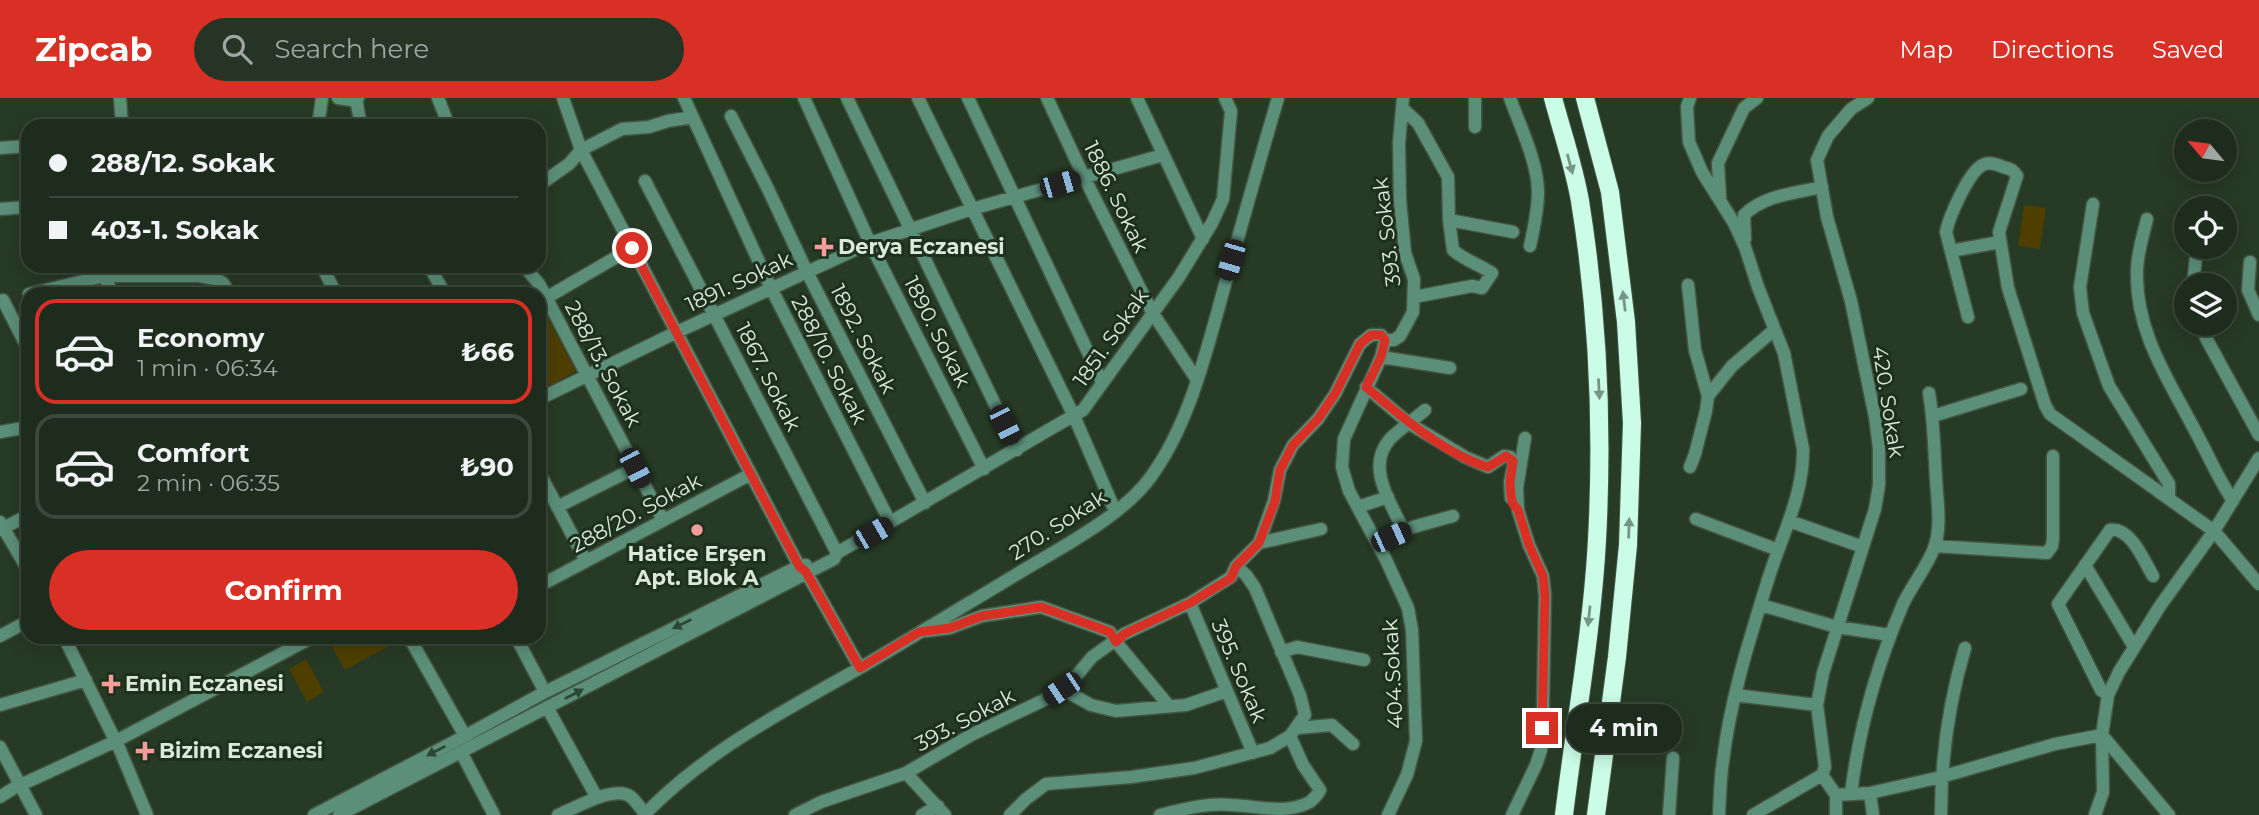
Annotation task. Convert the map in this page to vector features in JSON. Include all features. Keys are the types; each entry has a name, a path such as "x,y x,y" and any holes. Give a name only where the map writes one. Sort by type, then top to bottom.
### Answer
{"highway":[{"path":"1553,98 1580,198 1595,325 1601,424 1597,543 1586,653 1564,815"},
{"path":"1585,98 1611,192 1626,322 1632,423 1628,545 1617,657 1596,815"}],"street":[{"path":"120,98 122,119"},
{"path":"318,119 322,98"},
{"path":"338,98 357,98 360,119"},
{"path":"438,98 446,119"},
{"path":"563,98 580,150 802,569 860,668"},
{"name":"288/10. Sokak","path":"684,98 771,288 890,523"},
{"name":"1890. Sokak","path":"804,98 870,243 984,469"},
{"path":"847,98 1017,450"},
{"path":"918,98 1074,416 1115,511"},
{"path":"968,98 1102,382"},
{"name":"1886. Sokak","path":"1047,98 1152,312 1197,380"},
{"path":"1137,98 1203,239"},
{"name":"1851. Sokak","path":"802,569 835,556 1083,410 1179,277 1223,200 1231,111 1225,98"},
{"name":"270. Sokak","path":"645,815 699,766 749,730 860,668 1079,537 1126,503 1149,480 1165,454 1197,380 1278,98"},
{"path":"1475,98 1475,127"},
{"path":"1510,98 1536,173 1537,211 1530,246"},
{"path":"1689,98 1689,142 1702,172 1745,247 1784,353 1803,449 1803,462 1789,521 1735,695 1722,763 1719,815"},
{"path":"1721,201 1717,163 1744,108 1758,98"},
{"name":"420. Sokak","path":"1822,775 1825,767 1817,705 1823,673 1875,509 1879,485 1879,448 1851,301 1827,216 1817,160 1828,136 1850,109 1868,98"},
{"path":"1403,103 1418,123 1448,177 1453,250 1492,273 1482,288 1472,286 1414,298"},
{"name":"393. Sokak","path":"795,815 821,802 906,773 971,735 1044,700 1072,681 1113,637 1190,603 1231,578 1236,566 1259,543 1275,501 1280,470 1293,445 1318,419 1335,394 1360,344 1371,335 1381,335 1385,340 1394,340 1400,336 1413,312 1414,278 1405,253 1400,200 1399,143 1403,103"},
{"name":"1892. Sokak","path":"731,116 925,503"},
{"path":"546,180 569,164 580,150 622,129 649,127 693,117"},
{"path":"0,148 21,146"},
{"name":"1891. Sokak","path":"546,395 870,243 972,209 1163,155"},
{"path":"1968,317 1947,232 1950,213 1976,171 1988,163 2012,169 2017,176 1999,232 2000,242 2008,288 2050,414 2214,531 2259,584"},
{"name":"1867. Sokak","path":"645,181 715,314 835,556"},
{"path":"1745,247 1744,215 1750,209 1768,199 1822,187"},
{"path":"2093,204 2080,287 2083,313 2109,386 2169,484 2168,499"},
{"path":"0,209 21,208"},
{"path":"1449,219 1513,232"},
{"path":"2147,219 2137,281 2140,310 2147,336 2169,385 2232,500"},
{"path":"1951,251 2000,242"},
{"path":"546,299 632,248"},
{"path":"2250,262 2248,290 2259,315"},
{"path":"104,276 110,287"},
{"path":"58,287 104,276 199,276 216,279 226,287"},
{"path":"1688,285 1695,350 1707,396 1706,411 1690,467"},
{"path":"21,296 2,301 21,336"},
{"name":"288/13. Sokak","path":"546,306 663,520"},
{"path":"1707,396 1732,366 1774,330"},
{"path":"2205,336 2259,435"},
{"name":"404.Sokak","path":"1385,340 1381,357 1344,439 1342,467 1349,491 1408,608 1412,630 1416,741 1407,775 1388,815"},
{"path":"1381,357 1450,368"},
{"path":"1366,387 1410,424 1485,467 1493,466 1504,456 1510,457 1514,463 1510,482 1511,496 1518,510"},
{"path":"1933,416 2021,388"},
{"path":"1851,794 1856,750 1890,635 1905,600 1935,546 1938,518 1933,416 1929,393"},
{"path":"1404,531 1382,484 1379,460 1390,439 1425,410"},
{"path":"0,432 21,428"},
{"path":"1512,815 1541,750 1543,707 1543,576 1529,545 1518,510 1517,488 1525,438"},
{"path":"1935,546 2047,553 2053,539 2053,456"},
{"path":"2095,815 2103,792 2102,735 2108,695 2134,647 2174,585 2214,531 2259,458"},
{"path":"557,507 635,468"},
{"name":"288/20. Sokak","path":"546,582 751,474"},
{"path":"546,486 586,561"},
{"path":"1358,507 1388,497"},
{"path":"1377,543 1404,531 1453,516"},
{"path":"21,518 1,527 21,559"},
{"path":"1696,519 1778,550"},
{"path":"1789,521 1863,547"},
{"path":"1259,543 1321,529"},
{"path":"2108,695 2101,690 2058,604 2108,532 2116,529 2127,535 2153,576"},
{"path":"2085,565 2134,647"},
{"path":"1160,815 1198,806 1233,805 1289,815 1319,794 1320,790 1303,765 1294,732 1305,715 1300,695 1255,588 1236,566"},
{"path":"314,815 545,692 802,569"},
{"path":"339,815 547,707 802,569"},
{"name":"395. Sokak","path":"1190,603 1253,753"},
{"path":"1761,606 1837,627 1890,635"},
{"path":"919,632 950,628 982,616 1041,607 1113,637 1169,706"},
{"path":"0,636 21,625"},
{"path":"68,644 116,741 147,815"},
{"path":"0,797 116,741 290,644"},
{"path":"413,644 465,736"},
{"path":"520,644 545,692"},
{"path":"1281,652 1297,647 1364,660"},
{"path":"1941,815 1941,777 1950,707 1965,648"},
{"path":"0,705 86,680"},
{"path":"1062,689 1102,709 1127,710 1186,705 1227,691"},
{"path":"1735,695 1817,705"},
{"path":"547,707 597,798"},
{"path":"1010,815 1046,784 1143,776 1194,768 1270,748 1294,732 1332,725 1353,744"},
{"path":"1836,794 1870,793 1941,777 2055,744 2102,735"},
{"path":"2102,735 2169,815"},
{"path":"0,747 36,815"},
{"path":"461,752 494,815"},
{"path":"1669,815 1673,758"},
{"path":"906,773 942,811"},
{"path":"1754,815 1822,775 1836,794 1836,815"},
{"path":"558,815 612,792 622,792 631,797 645,815"},
{"path":"1870,793 1873,815"},
{"path":"922,815 942,811"}],"shaded area":[{"path":"2024,205 2046,208 2040,249 2018,246"},
{"path":"546,315 576,371 546,388"},
{"path":"338,644 391,645 345,670 332,647"},
{"path":"306,659 324,692 307,702 289,669"}],"place":[{"name":"Derya Eczanesi","path":"824,247"},
{"name":"Hatice Erşen Apt. Blok A","path":"697,530"},
{"name":"Emin Eczanesi","path":"111,684"},
{"name":"Bizim Eczanesi","path":"145,751"}],"route":[{"path":"632,248 799,566 806,572 860,668 919,632 950,628 982,616 1041,607 1110,632 1116,642 1124,634 1190,603 1231,578 1236,566 1259,543 1275,501 1280,470 1293,445 1318,419 1335,394 1360,344 1371,335 1381,335 1385,340 1381,357 1366,387 1410,424 1473,462 1488,467 1506,456 1513,461 1510,482 1513,504 1518,510 1529,545 1543,576 1545,596 1542,728"}]}
